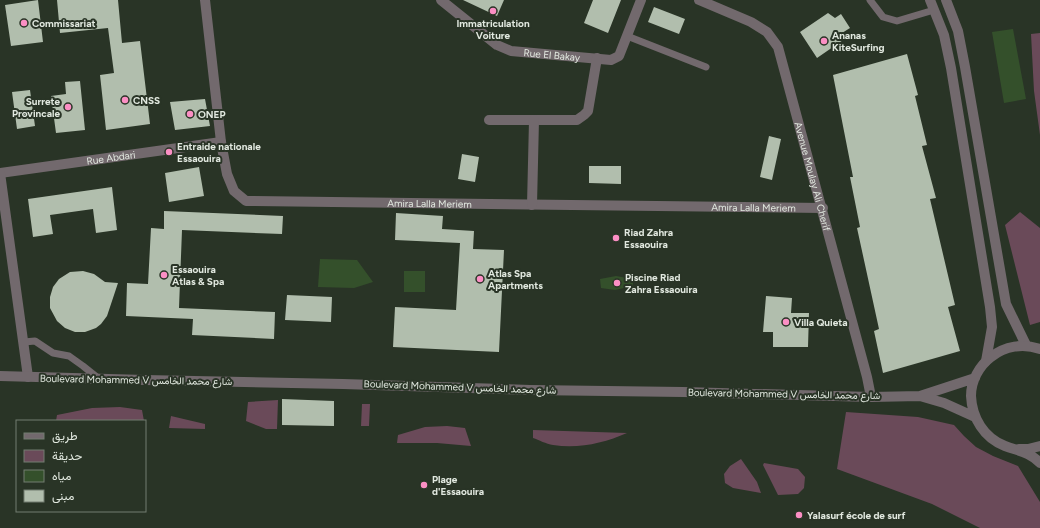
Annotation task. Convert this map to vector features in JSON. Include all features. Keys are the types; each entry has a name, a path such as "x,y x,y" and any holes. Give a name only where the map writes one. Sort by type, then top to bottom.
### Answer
{"street":[{"name":"Amira Lalla Meriem","path":"206,0 221,142 228,174 234,191 246,201 822,208"},
{"name":"Rue El Bakay","path":"441,0 497,45 511,51 611,60 619,56 641,0"},
{"name":"Avenue Moulay Ali Cherif","path":"699,0 752,22 767,32 778,47 867,377 871,397"},
{"path":"946,0 958,31 1006,304 1026,345"},
{"path":"932,5 944,35 951,68 987,285 992,327 986,361"},
{"path":"490,120 577,120 588,110 597,58"},
{"path":"532,205 534,120"},
{"name":"Rue Abdari","path":"0,173 221,142"},
{"path":"0,173 28,377"},
{"path":"1040,349 1026,345 1012,347 998,352 986,361 975,378 972,391 972,404 975,417 980,426 995,441 1005,446 1015,448 1028,449 1040,446"},
{"name":"Boulevard Mohammed V شارع محمد الخامس","path":"0,376 871,397 920,396"},
{"path":"920,396 975,378"},
{"path":"920,396 944,403 975,417"},
{"path":"1015,448 1032,455 1040,463"}],"lane":[{"path":"870,0 883,17 897,21 932,5"},
{"path":"627,36 706,67"},
{"path":"24,342 35,341 53,353 69,356 98,378"}],"green space":[{"path":"1040,33 1040,135 1034,91 1031,34"},
{"path":"1020,212 1040,228 1040,322 1030,325 1005,225"},
{"path":"278,400 277,429 266,429 246,421 248,402"},
{"path":"362,404 370,404 369,426 361,426"},
{"path":"120,407 142,410 144,420 56,420 57,415 92,408"},
{"path":"846,412 918,417 954,425 976,447 1018,466 1040,502 1040,528 980,528 932,504 837,469"},
{"path":"171,416 205,424 205,429 169,428"},
{"path":"447,426 465,428 471,446 437,443 397,443 398,435 425,427"},
{"path":"533,430 627,433 609,440 582,446 563,446 545,443 533,438"},
{"path":"741,459 757,482 761,493 733,488 725,483 724,474 730,466"},
{"path":"764,463 798,469 805,477 804,488 798,494 778,495 763,465"}],"water":[{"path":"1013,29 1026,99 1004,103 992,32"},
{"path":"320,259 357,260 373,282 354,288 318,287"},
{"path":"404,271 425,271 425,292 404,292"},
{"name":"Piscine Riad Zahra Essaouira","path":"616,276 633,279 633,286 615,290 601,288 600,279"}],"building":[{"name":"Commissariat","path":"38,0 43,42 11,46 5,5"},
{"path":"57,0 118,0 122,43 140,41 150,124 106,130 100,75 114,73 108,28 60,33"},
{"name":"Immatriculation Voiture","path":"463,0 504,0 497,16"},
{"path":"593,0 621,0 608,33 584,23"},
{"path":"654,7 685,19 679,34 648,22"},
{"path":"828,13 835,18 841,14 850,28 842,33 846,38 817,58 800,32"},
{"path":"907,54 918,95 915,96 927,145 922,146 936,198 930,199 955,305 948,307 960,351 883,373 874,331 879,329 857,228 860,227 850,177 853,177 833,75"},
{"name":"Surrete Provincale","path":"80,81 85,130 56,133 51,96 66,94 65,82"},
{"path":"30,90 35,126 17,129 12,92"},
{"name":"ONEP","path":"205,99 210,126 175,130 170,102"},
{"path":"769,136 781,139 772,180 760,177"},
{"path":"462,154 479,157 475,182 458,179"},
{"path":"589,166 621,166 621,184 589,183"},
{"path":"199,167 204,196 169,202 165,173"},
{"path":"112,187 117,230 96,233 93,209 50,215 53,234 33,237 28,199"},
{"name":"Essaouira Atlas & Spa","path":"164,211 283,216 282,234 182,230 179,308 275,312 274,339 192,335 193,319 126,316 127,283 148,284 151,228 164,229"},
{"name":"Atlas Spa Apartments","path":"396,213 443,216 442,229 474,231 473,249 504,250 499,352 393,347 395,307 456,310 460,243 395,240"},
{"path":"83,271 94,274 105,282 118,283 107,316 101,324 96,328 85,332 75,332 65,328 57,321 50,308 50,297 53,287 59,279 70,272"},
{"path":"287,295 332,297 331,322 285,320"},
{"name":"Villa Quieta","path":"766,296 792,298 791,313 809,313 808,347 773,347 773,332 763,332"},
{"path":"282,399 334,401 334,426 282,425"}],"place":[{"name":"Immatriculation Voiture","path":"493,11"},
{"name":"Commissariat","path":"24,23"},
{"name":"Ananas KiteSurfing","path":"824,41"},
{"name":"CNSS","path":"125,100"},
{"name":"Surrete Provincale","path":"68,107"},
{"name":"ONEP","path":"190,114"},
{"name":"Entraide nationale Essaouira","path":"169,152"},
{"name":"Riad Zahra Essaouira","path":"616,238"},
{"name":"Essaouira Atlas & Spa","path":"164,275"},
{"name":"Atlas Spa Apartments","path":"480,279"},
{"name":"Piscine Riad Zahra Essaouira","path":"617,283"},
{"name":"Villa Quieta","path":"786,322"},
{"name":"Plage d'Essaouira","path":"424,485"},
{"name":"Yalasurf école de surf","path":"799,515"}]}
